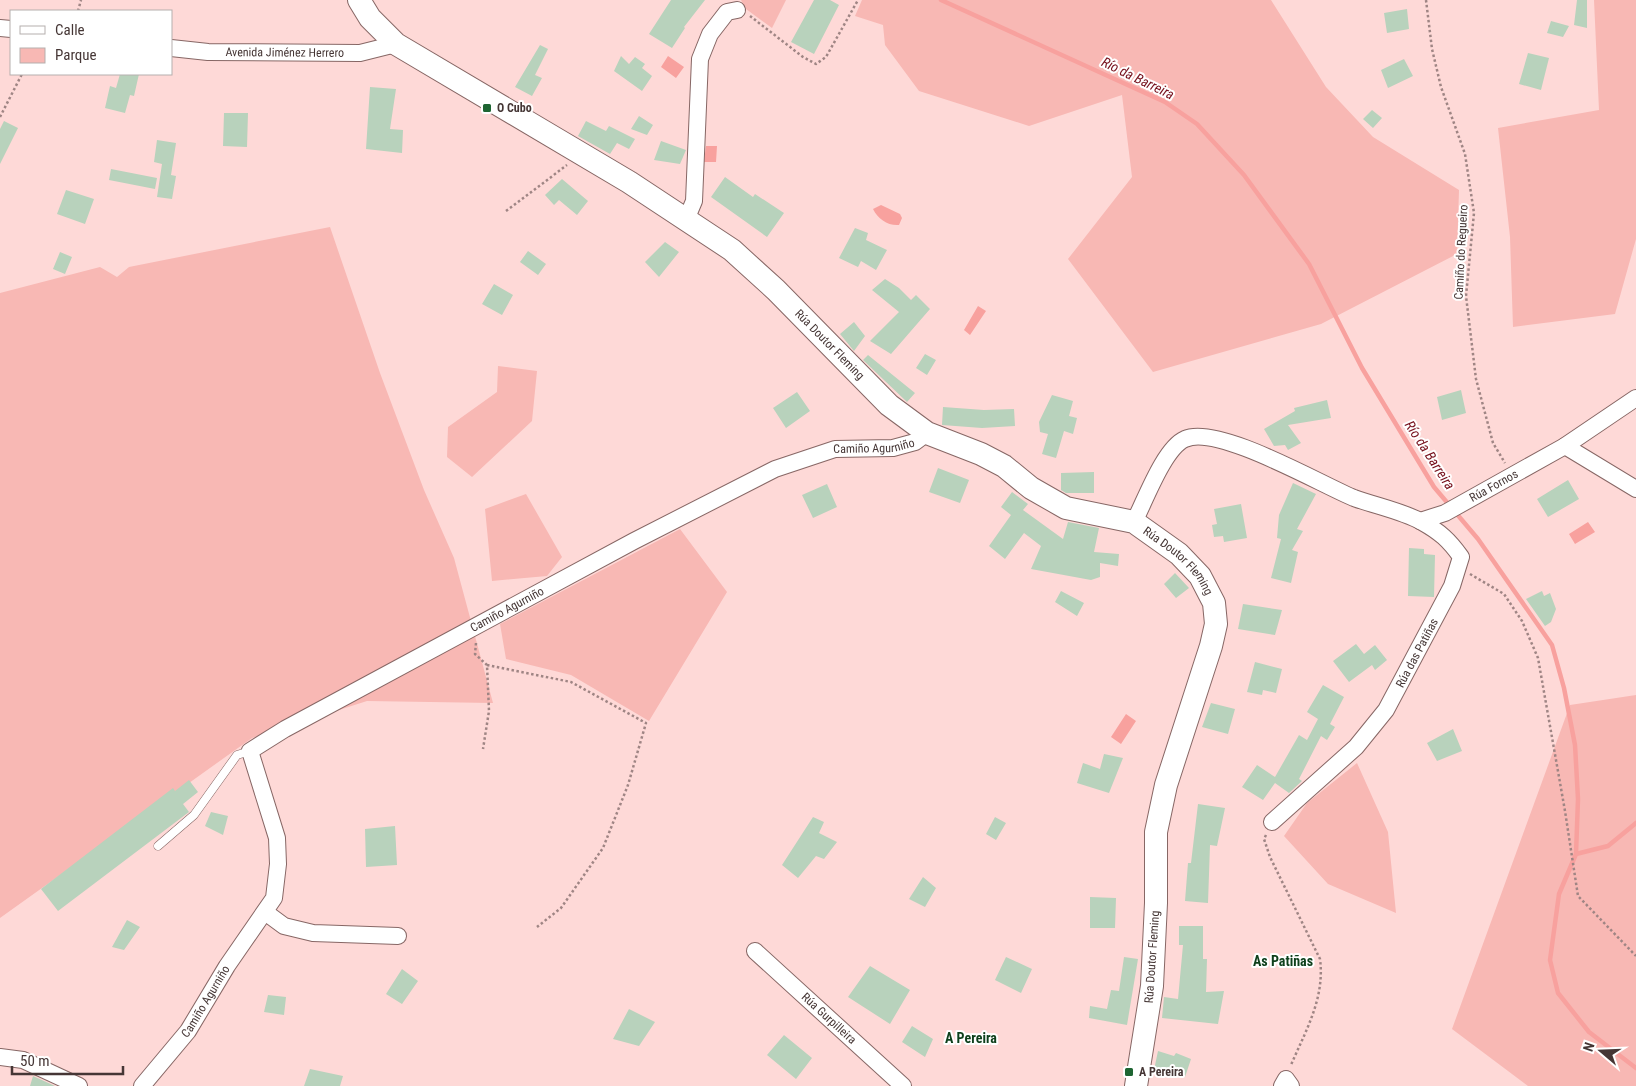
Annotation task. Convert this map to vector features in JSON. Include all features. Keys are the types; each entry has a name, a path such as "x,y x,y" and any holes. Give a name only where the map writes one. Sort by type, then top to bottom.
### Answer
{"main road":[{"name":"Rúa Doutor Fleming","path":"359,0 370,18 396,44 580,154 732,250 776,290 888,405 927,433 981,454 1004,466 1031,488 1066,508 1134,522 1179,554 1200,576 1214,603 1216,624 1212,646 1166,785 1156,832 1152,986 1136,1086"}],"street":[{"path":"686,220 694,201 700,59 710,34 727,12 738,10"},
{"name":"Avenida Jiménez Herrero","path":"172,48 208,52 360,53 396,44"},
{"name":"Rúa Fornos","path":"1420,521 1445,513 1565,446 1636,398"},
{"name":"Camiño Agurniño","path":"142,1086 188,1031 227,966 274,898 278,864 277,838 250,751 285,729 479,624 634,541 775,469 835,449 893,448 916,442 927,433"},
{"path":"1134,522 1165,458 1184,439 1205,435 1286,465 1353,497 1420,521 1448,538 1461,557 1458,568"},
{"path":"1565,446 1636,489"},
{"name":"Rúa das Patiñas","path":"1272,822 1356,747 1386,710 1452,586 1458,568"},
{"path":"265,912 284,926 313,933 398,936"},
{"name":"Rúa Gurpilleira","path":"755,951 902,1086"},
{"path":"0,1057 23,1060 79,1086"}],"lane":[{"path":"158,846 194,815 237,755 250,751"}],"path":[{"path":"738,10 751,17 802,57 816,64 826,57 858,0"},
{"name":"Camiño do Regueiro","path":"1426,0 1432,49 1441,87 1465,154 1474,213 1466,296 1476,379 1493,443 1512,474"},
{"path":"0,117 21,75"},
{"path":"506,211 580,154"},
{"path":"1458,568 1504,594 1522,621 1538,658 1566,811 1578,896 1636,956"},
{"path":"479,624 475,654 487,664 572,682 646,723 628,785 603,848 561,908 537,927"},
{"path":"483,749 489,711 487,664"},
{"path":"1272,822 1264,839 1270,857 1320,959 1322,978 1319,1000 1286,1084"}],"green space":[{"path":"741,0 786,0 772,28 746,9"},
{"path":"862,0 1271,0 1326,87 1373,137 1459,190 1457,254 1321,324 1153,372 1068,259 1132,177 1122,95 1029,126 919,91 885,45 883,25 855,16"},
{"path":"1594,0 1636,0 1636,239 1615,314 1513,327 1510,237 1498,128 1599,110"},
{"path":"330,227 380,373 424,490 454,558 493,703 367,701 252,738 0,918 0,293 100,267 117,277 129,267"},
{"path":"498,366 537,371 532,421 472,477 447,457 448,427 497,392"},
{"path":"526,494 562,557 547,576 492,581 485,509"},
{"path":"680,529 727,592 649,721 571,675 506,659 500,624"},
{"path":"1636,695 1636,1086 1528,1086 1452,1029 1570,705"},
{"path":"1357,763 1388,832 1396,913 1328,884 1284,836 1307,803"}],"shaded area":[{"path":"668,56 684,67 676,78 661,67"},
{"path":"706,146 717,146 716,162 704,162"},
{"path":"881,205 900,214 902,218 899,225 887,223 878,216 873,209"},
{"path":"978,306 986,311 970,335 964,330"},
{"path":"1588,522 1595,532 1575,544 1569,534"},
{"path":"1126,714 1136,721 1121,744 1111,737"}],"building":[{"path":"671,0 705,0 684,27 672,48 649,34"},
{"path":"814,0 830,0 839,5 814,54 791,42"},
{"path":"1577,0 1587,0 1587,28 1574,25"},
{"path":"1407,9 1409,29 1387,33 1384,13"},
{"path":"1551,21 1569,26 1563,37 1547,33"},
{"path":"540,45 548,49 535,75 542,78 532,96 515,87"},
{"path":"1528,53 1549,58 1541,90 1519,84"},
{"path":"621,56 629,64 635,57 645,64 642,68 652,76 642,91 614,71"},
{"path":"1404,59 1413,76 1388,88 1381,70"},
{"path":"120,75 139,75 134,96 130,95 125,113 105,108 110,86 116,88"},
{"path":"370,87 396,89 390,129 403,130 402,153 366,149"},
{"path":"1372,110 1382,118 1373,128 1363,119"},
{"path":"224,113 248,113 247,147 223,146"},
{"path":"639,116 653,125 647,135 631,129"},
{"path":"4,121 18,128 0,164 0,129"},
{"path":"586,121 606,131 609,126 635,139 629,149 617,143 610,154 578,136"},
{"path":"157,140 176,143 171,175 176,176 172,199 157,197 162,164 154,162"},
{"path":"661,141 686,150 680,164 654,160"},
{"path":"111,169 157,178 155,189 109,180"},
{"path":"725,177 753,197 755,194 784,213 767,237 711,197"},
{"path":"562,179 588,201 577,215 559,200 554,205 545,195"},
{"path":"66,190 94,199 85,224 57,214"},
{"path":"855,228 868,233 866,240 887,250 876,270 861,261 858,267 839,258"},
{"path":"665,242 679,252 659,277 645,262"},
{"path":"528,251 546,264 538,275 520,262"},
{"path":"60,252 72,257 65,274 53,269"},
{"path":"885,279 899,288 911,300 916,295 930,309 891,354 870,341 899,312 872,290"},
{"path":"494,284 513,295 502,315 482,304"},
{"path":"854,322 865,336 854,351 840,334"},
{"path":"925,354 936,360 927,375 916,368"},
{"path":"868,355 915,393 907,402 863,360"},
{"path":"1461,390 1466,413 1442,420 1437,397"},
{"path":"797,392 810,411 786,428 773,408"},
{"path":"1052,395 1073,401 1069,416 1077,418 1073,434 1064,431 1056,458 1042,454 1048,434 1040,432 1039,422"},
{"path":"1327,400 1331,418 1288,425 1301,443 1288,450 1285,445 1274,446 1264,429 1295,411 1294,408"},
{"path":"943,407 984,410 1014,409 1015,426 982,428 942,425"},
{"path":"938,468 969,480 960,503 929,492"},
{"path":"1094,472 1094,493 1066,493 1061,490 1061,473"},
{"path":"1568,480 1579,499 1548,517 1537,499"},
{"path":"1293,483 1316,494 1297,529 1303,531 1292,550 1298,552 1291,583 1271,578 1281,539 1277,538 1279,515"},
{"path":"827,484 837,507 813,518 802,495"},
{"path":"1012,492 1028,504 1023,510 1063,539 1068,522 1099,528 1094,552 1119,554 1118,566 1100,563 1100,577 1091,580 1031,569 1041,546 1024,533 1005,559 989,546 1011,515 1001,507"},
{"path":"1241,504 1247,538 1224,542 1223,536 1214,537 1212,525 1217,524 1214,509"},
{"path":"1409,548 1424,549 1424,554 1435,555 1434,597 1408,596"},
{"path":"1175,573 1189,588 1176,598 1164,584"},
{"path":"1061,591 1084,603 1077,616 1055,602"},
{"path":"1542,591 1544,596 1550,593 1556,609 1551,622 1545,626 1526,599"},
{"path":"1243,604 1282,610 1275,635 1238,629"},
{"path":"1356,644 1364,654 1375,645 1387,660 1375,670 1372,665 1349,682 1333,661"},
{"path":"1255,662 1282,669 1276,693 1263,690 1262,695 1247,692"},
{"path":"1323,685 1344,697 1330,724 1335,727 1327,740 1321,736 1299,779 1302,781 1289,793 1275,783 1263,800 1242,787 1257,765 1275,777 1299,735 1307,740 1318,719 1307,712"},
{"path":"1211,703 1235,709 1228,734 1202,727"},
{"path":"1453,729 1462,751 1437,761 1427,743"},
{"path":"1104,754 1123,758 1109,793 1077,783 1083,763 1100,769"},
{"path":"189,780 198,792 183,804 189,812 58,911 41,889 173,788 175,791"},
{"path":"1198,804 1225,808 1217,846 1210,845 1208,903 1185,901 1188,863 1191,863"},
{"path":"211,812 228,816 223,835 205,826"},
{"path":"813,817 824,822 819,833 837,842 824,859 816,856 798,878 782,865"},
{"path":"995,817 1006,823 996,840 986,834"},
{"path":"395,826 397,865 366,867 365,829"},
{"path":"923,877 936,888 925,907 909,899"},
{"path":"1090,897 1116,898 1115,928 1090,928"},
{"path":"127,920 140,927 124,950 112,947"},
{"path":"1179,926 1203,926 1203,959 1207,959 1206,992 1224,991 1218,1024 1162,1018 1164,997 1178,999 1183,945 1179,945"},
{"path":"1006,957 1032,969 1021,993 995,980"},
{"path":"1124,957 1138,959 1127,1025 1089,1018 1090,1006 1107,1009 1111,990 1119,991"},
{"path":"870,966 910,990 890,1024 848,997"},
{"path":"402,969 418,981 402,1004 386,994"},
{"path":"268,995 286,997 284,1015 264,1012"},
{"path":"629,1009 655,1022 639,1046 613,1039"},
{"path":"912,1026 933,1039 925,1057 902,1042"},
{"path":"784,1035 812,1058 796,1079 767,1055"},
{"path":"1158,1051 1174,1056 1176,1053 1191,1059 1185,1077 1154,1070"},
{"path":"310,1069 343,1076 340,1086 304,1086"},
{"path":"33,1076 55,1086 30,1086"}],"waterway":[{"name":"Río da Barreira","path":"941,0 1165,102 1197,124 1244,175 1309,264 1362,368 1434,487 1478,539 1552,645 1564,688 1575,745 1578,799 1576,854 1559,894 1550,960 1558,993 1589,1032 1636,1068"},
{"path":"1576,854 1608,846 1636,823"}],"place":[{"name":"O Cubo","path":"487,108"},
{"name":"A Pereira","path":"1129,1072"}],"district":[{"name":"As Patiñas","path":"1283,961"},
{"name":"A Pereira","path":"971,1038"}]}
